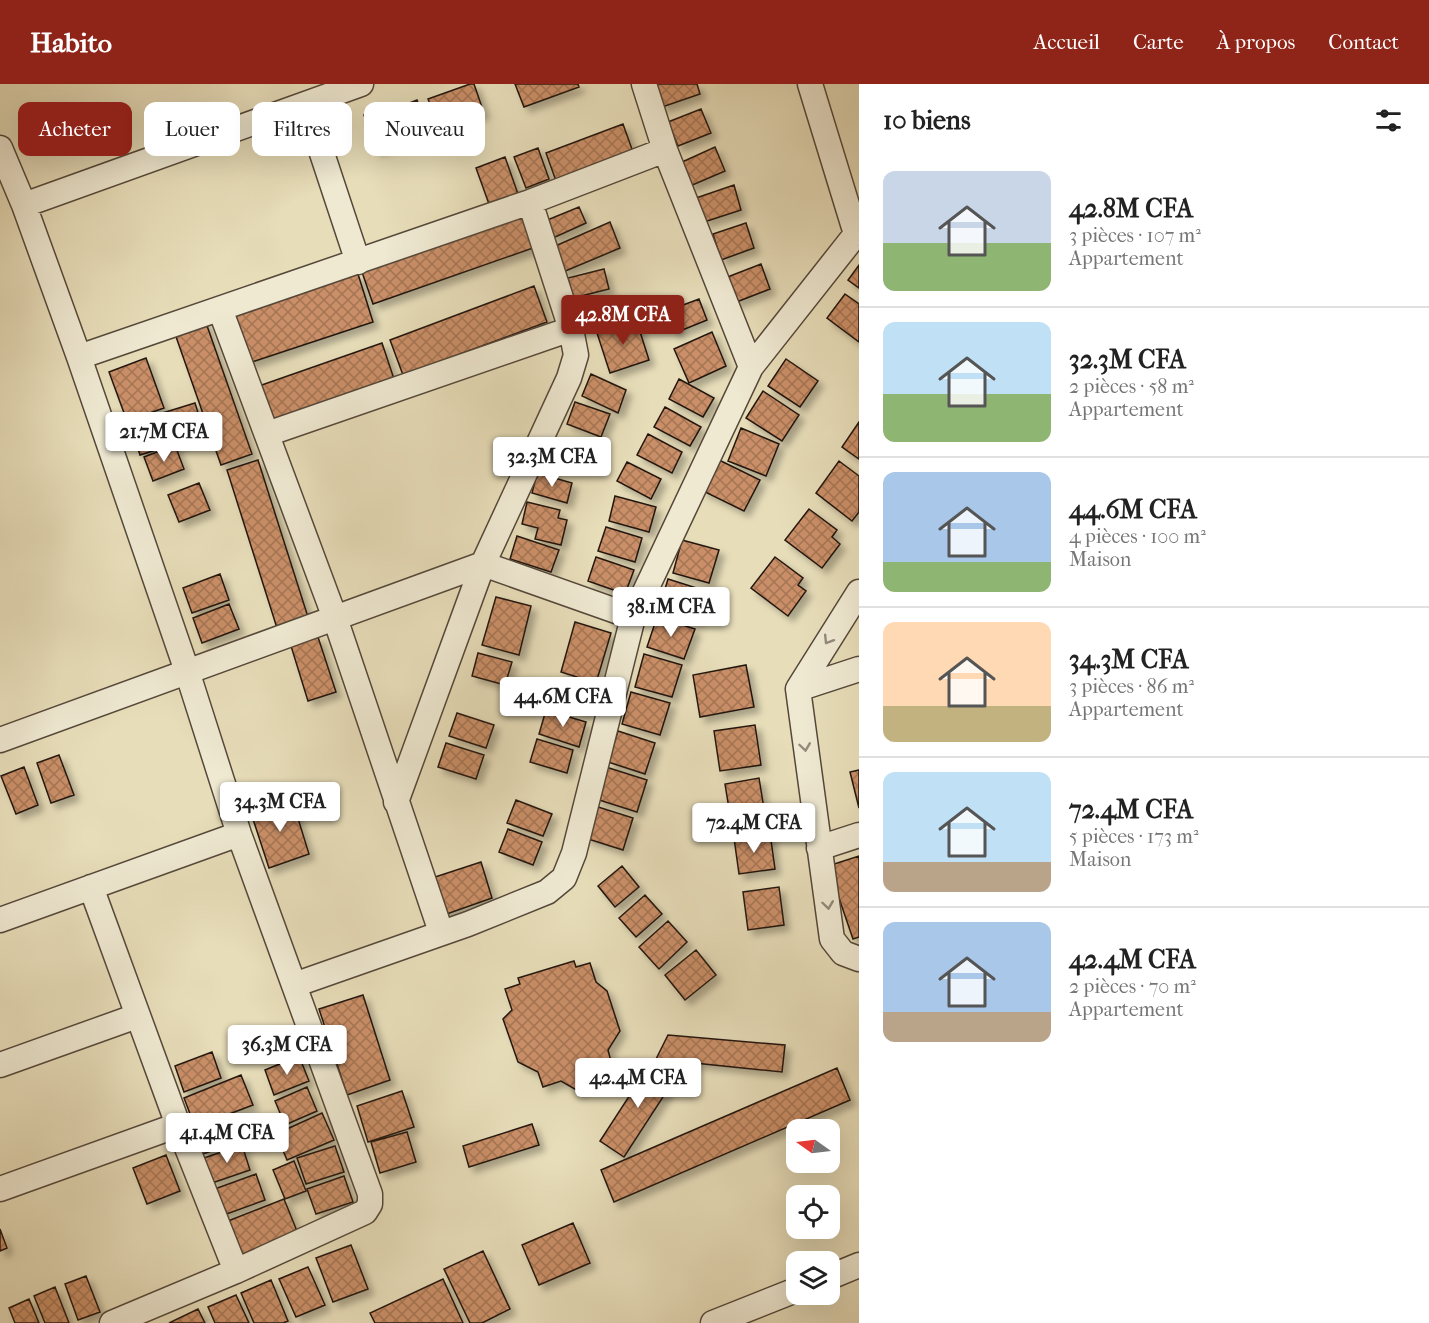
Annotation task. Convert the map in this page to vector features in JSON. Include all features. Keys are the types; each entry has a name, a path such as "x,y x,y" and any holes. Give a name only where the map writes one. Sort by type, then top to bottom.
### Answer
{"street":[{"path":"314,102 361,84"},
{"path":"644,84 665,150 751,367"},
{"path":"294,985 468,924 547,892 564,878 574,853 633,617 751,367 857,229 810,84"},
{"path":"24,204 252,124"},
{"path":"0,148 24,204 79,357 187,671 239,834 370,1194 370,1204 365,1212 236,1271 112,1323"},
{"path":"79,357 530,202 665,150"},
{"path":"323,156 358,262"},
{"path":"396,802 483,564 569,378 576,355 571,329 530,202"},
{"path":"220,309 335,618 441,932"},
{"path":"267,434 571,329"},
{"path":"0,740 483,564 633,617"},
{"path":"859,592 798,689 832,939 843,953 859,959"},
{"path":"798,689 859,669"},
{"path":"0,920 239,834"},
{"path":"819,848 859,835"},
{"path":"91,887 178,1125 236,1271"},
{"path":"0,1065 137,1016"},
{"path":"0,1189 178,1125"},
{"path":"840,1273 859,1265"},
{"path":"713,1323 786,1294"}],"building":[{"path":"474,84 480,102 429,102 428,99"},
{"path":"515,84 578,84 579,87 524,107"},
{"path":"654,84 697,84 700,94 662,107"},
{"path":"701,109 711,133 678,146 668,122"},
{"path":"623,124 633,152 556,181 546,153"},
{"path":"715,147 725,171 690,186 680,163"},
{"path":"538,148 549,179 526,188 514,157"},
{"path":"505,157 518,194 489,204 476,168"},
{"path":"734,185 741,210 704,222 696,198"},
{"path":"579,207 586,223 553,238 545,221"},
{"path":"522,216 533,248 373,304 362,272"},
{"path":"610,222 620,248 563,272 553,247"},
{"path":"746,223 754,248 721,260 713,234"},
{"path":"761,264 770,289 734,303 725,278"},
{"path":"859,265 859,288 848,280"},
{"path":"604,269 609,289 573,298 568,278"},
{"path":"358,274 373,322 249,363 233,316"},
{"path":"534,286 547,322 403,375 390,340"},
{"path":"845,294 859,304 859,342 827,318"},
{"path":"699,299 707,320 675,333 667,311"},
{"path":"636,319 649,360 610,373 597,333"},
{"path":"205,320 252,454 221,465 174,331"},
{"path":"712,332 726,366 689,383 674,349"},
{"path":"382,343 394,379 269,423 256,387"},
{"path":"146,358 164,408 127,421 109,372"},
{"path":"786,359 818,381 800,407 768,386"},
{"path":"591,374 626,390 618,413 582,396"},
{"path":"679,379 714,398 703,417 669,399"},
{"path":"763,391 799,415 782,441 746,418"},
{"path":"575,402 610,414 601,437 567,424"},
{"path":"195,403 205,435 140,455 130,423"},
{"path":"665,407 701,427 690,446 654,427"},
{"path":"859,422 859,459 842,447"},
{"path":"741,428 779,444 766,476 728,461"},
{"path":"648,434 682,452 672,473 637,455"},
{"path":"175,445 184,469 153,481 144,457"},
{"path":"717,459 760,480 744,511 701,490"},
{"path":"258,460 308,617 277,628 227,470"},
{"path":"839,461 859,476 859,512 852,521 816,493"},
{"path":"627,462 661,479 651,499 617,481"},
{"path":"537,473 572,483 567,503 532,493"},
{"path":"199,483 210,510 179,522 168,495"},
{"path":"615,496 656,507 649,532 609,521"},
{"path":"527,502 560,510 558,518 567,520 561,545 535,539 538,528 522,524"},
{"path":"809,509 837,530 832,537 840,544 822,568 785,540"},
{"path":"606,527 642,538 635,562 598,551"},
{"path":"517,536 559,550 551,572 510,559"},
{"path":"682,540 719,550 709,583 673,573"},
{"path":"596,557 634,570 625,594 588,581"},
{"path":"775,557 803,578 798,585 806,591 788,616 751,588"},
{"path":"220,574 229,600 192,613 183,588"},
{"path":"668,579 706,591 698,620 659,609"},
{"path":"496,597 531,606 519,655 482,645"},
{"path":"229,604 239,629 202,643 193,618"},
{"path":"657,617 695,629 684,659 647,647"},
{"path":"575,622 611,633 596,683 561,672"},
{"path":"318,637 336,692 308,701 291,646"},
{"path":"478,653 512,662 505,685 472,676"},
{"path":"644,654 682,665 672,697 635,687"},
{"path":"746,665 754,707 700,717 693,675"},
{"path":"556,678 594,688 587,713 549,703"},
{"path":"631,692 670,703 660,735 622,724"},
{"path":"546,710 586,722 579,747 539,734"},
{"path":"457,713 494,725 486,748 449,736"},
{"path":"755,725 761,765 720,771 714,731"},
{"path":"618,731 655,743 645,774 608,762"},
{"path":"537,739 573,750 567,773 530,762"},
{"path":"446,743 484,755 476,779 438,767"},
{"path":"59,755 74,795 51,803 37,763"},
{"path":"24,767 38,805 16,814 1,776"},
{"path":"606,767 647,780 637,812 596,799"},
{"path":"859,770 859,808 850,772"},
{"path":"759,778 765,815 731,821 725,784"},
{"path":"292,799 309,854 269,868 251,813"},
{"path":"516,800 552,814 543,836 507,823"},
{"path":"595,806 633,818 623,850 585,838"},
{"path":"508,829 542,842 533,865 499,852"},
{"path":"770,833 775,869 739,874 734,838"},
{"path":"859,856 859,937 853,939 828,866"},
{"path":"481,862 492,898 441,916 429,879"},
{"path":"622,866 639,887 615,907 598,886"},
{"path":"779,887 784,925 748,930 743,892"},
{"path":"645,895 662,914 636,937 619,918"},
{"path":"668,921 687,942 659,969 639,947"},
{"path":"696,950 716,975 685,1000 665,975"},
{"path":"574,961 576,967 590,963 596,982 607,991 620,1031 608,1050 612,1065 591,1071 580,1092 561,1081 543,1087 538,1072 518,1062 503,1019 512,1010 505,989 520,984 518,978"},
{"path":"363,995 390,1080 347,1095 319,1009"},
{"path":"668,1035 785,1045 782,1072 656,1059"},
{"path":"212,1052 221,1078 184,1092 175,1066"},
{"path":"299,1056 309,1081 274,1095 265,1070"},
{"path":"652,1061 676,1077 624,1157 600,1141"},
{"path":"837,1068 850,1100 806,1119 786,1119 786,1128 614,1202 601,1170"},
{"path":"241,1075 253,1105 195,1127 184,1098"},
{"path":"307,1087 317,1111 285,1125 275,1101"},
{"path":"402,1091 414,1127 368,1142 357,1106"},
{"path":"322,1113 334,1140 287,1160 276,1134"},
{"path":"233,1115 242,1140 203,1154 194,1129"},
{"path":"532,1124 539,1145 469,1167 463,1146"},
{"path":"407,1132 416,1162 380,1173 371,1142"},
{"path":"242,1145 250,1170 212,1183 204,1158"},
{"path":"335,1146 344,1172 306,1184 297,1158"},
{"path":"166,1155 180,1191 147,1204 133,1168"},
{"path":"294,1161 306,1191 285,1199 273,1170"},
{"path":"256,1174 265,1200 221,1216 212,1190"},
{"path":"344,1176 353,1202 316,1214 307,1189"},
{"path":"284,1199 299,1236 242,1258 228,1221"},
{"path":"573,1223 590,1263 539,1285 522,1245"},
{"path":"0,1229 7,1248 0,1251"},
{"path":"351,1245 368,1289 333,1302 316,1258"},
{"path":"483,1251 510,1309 482,1323 470,1323 444,1269"},
{"path":"308,1267 325,1305 296,1317 279,1279"},
{"path":"86,1276 100,1312 78,1320 65,1284"},
{"path":"443,1279 463,1323 375,1323 370,1313"},
{"path":"271,1280 288,1321 254,1323 241,1293"},
{"path":"55,1287 69,1323 45,1323 34,1296"},
{"path":"236,1295 249,1323 215,1323 208,1307"},
{"path":"29,1299 39,1323 15,1323 9,1308"},
{"path":"198,1309 205,1323 169,1323"}]}
